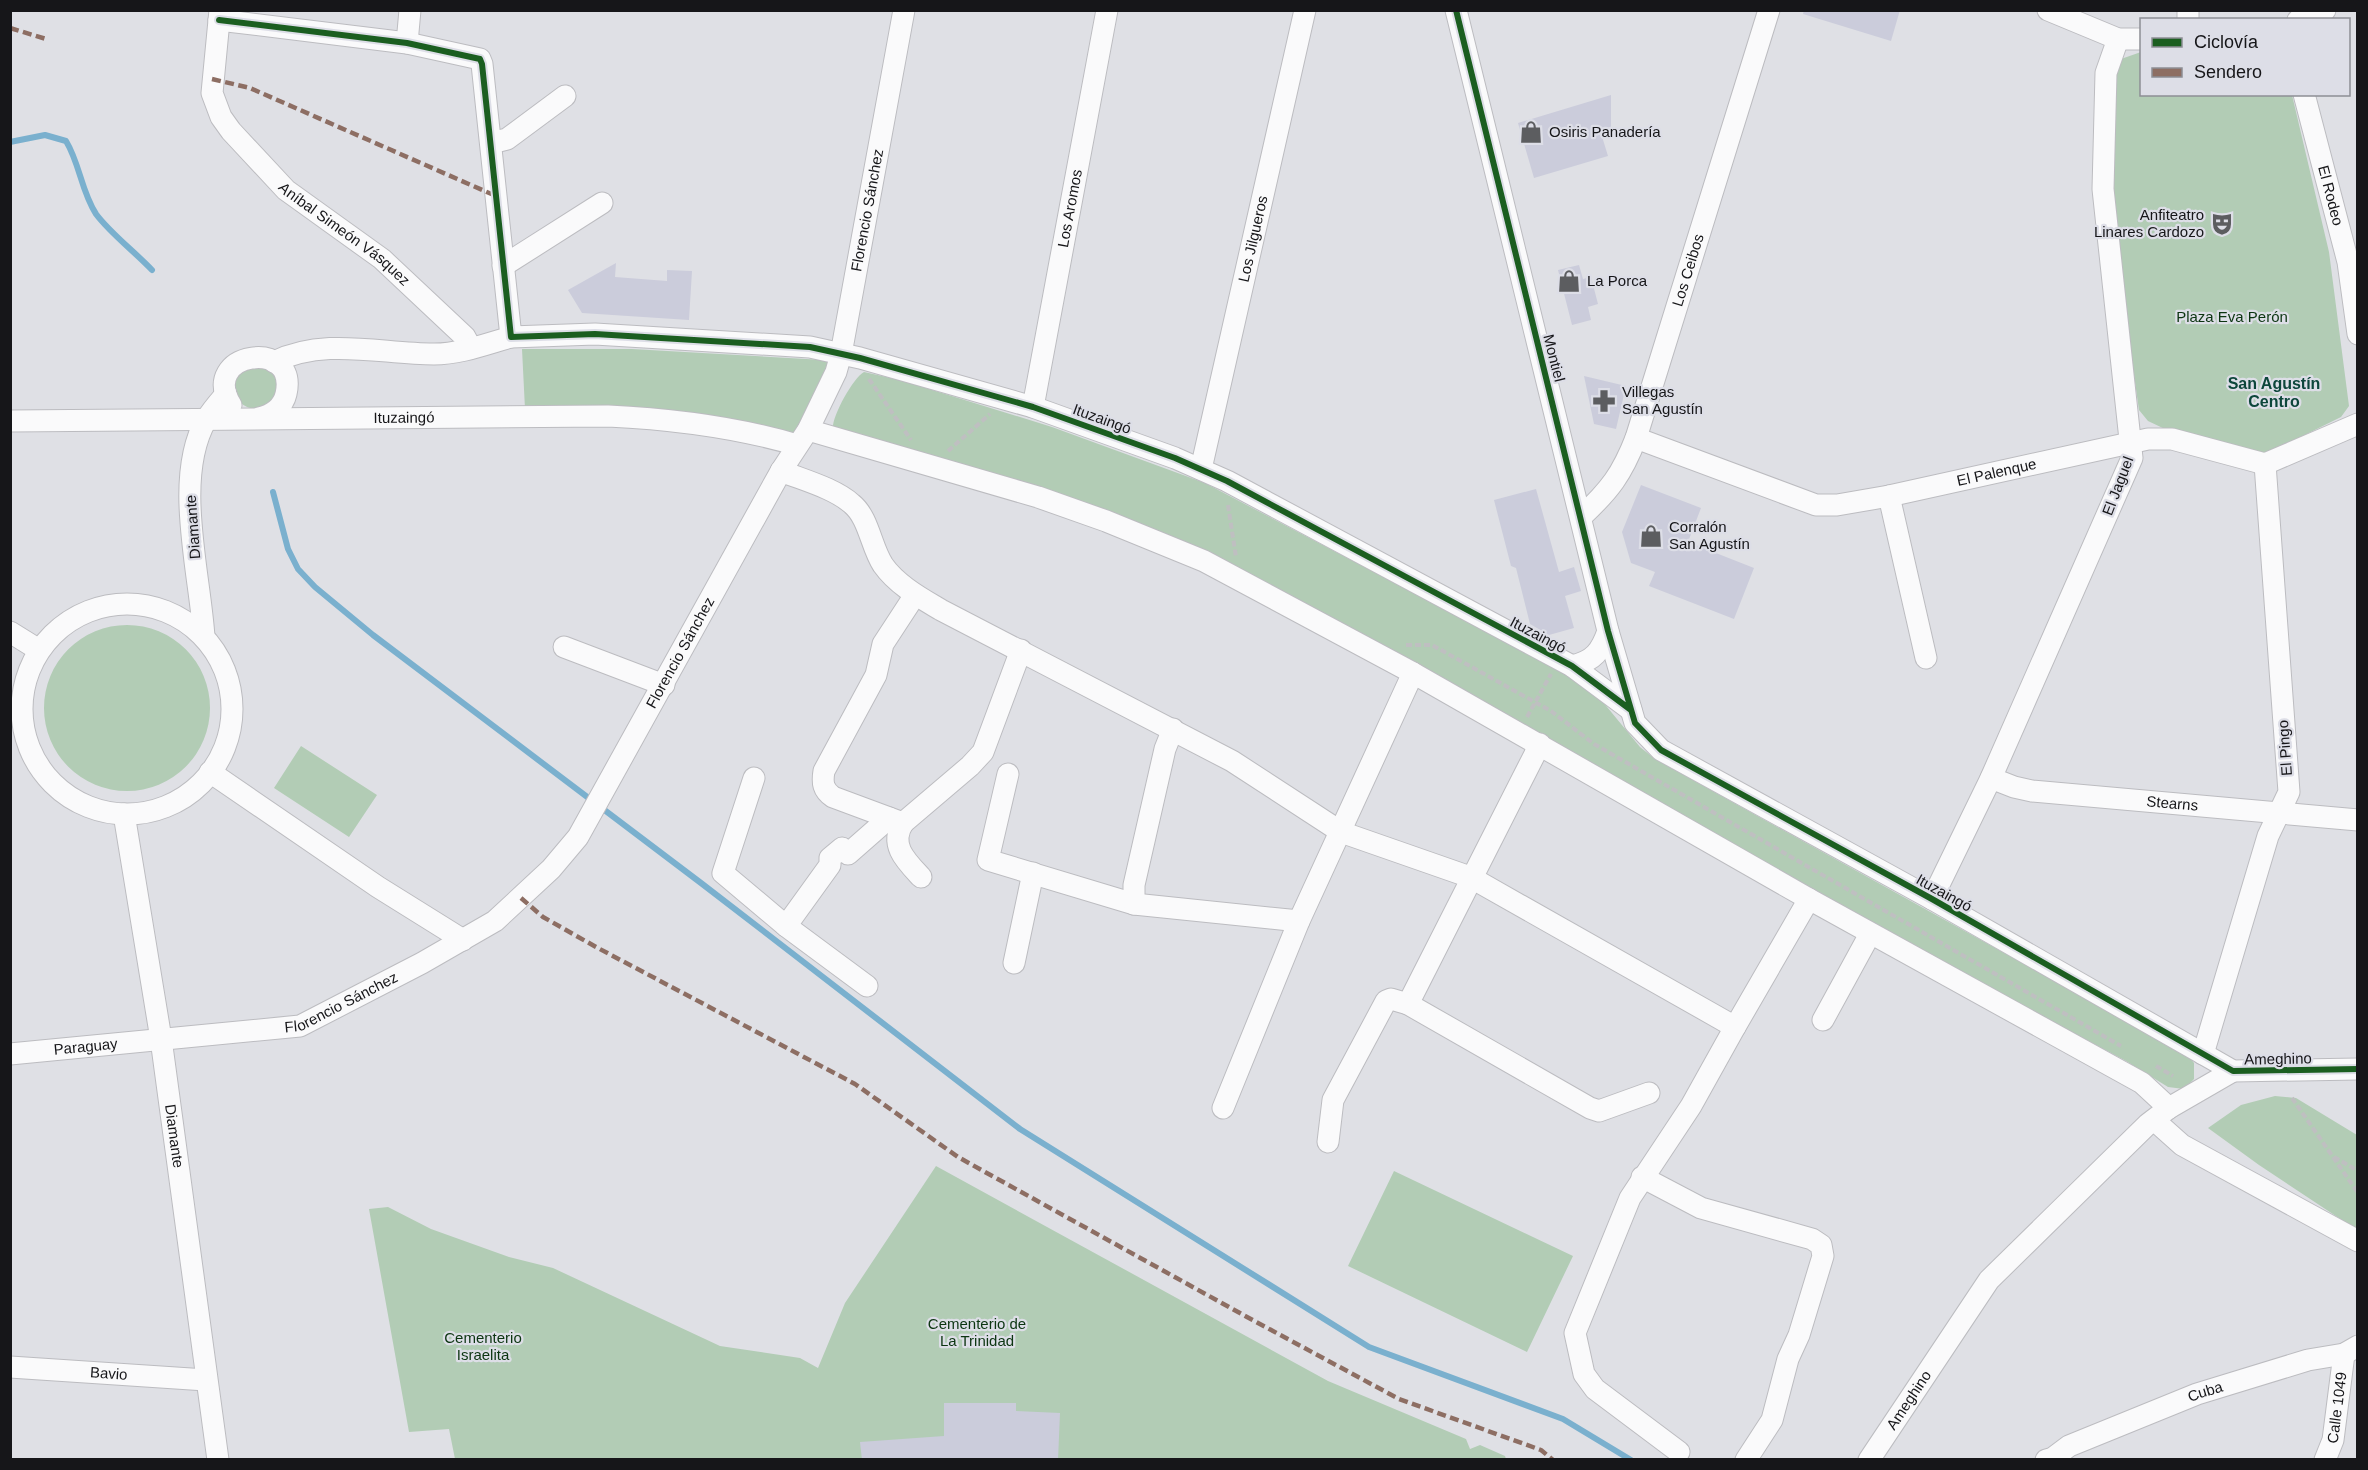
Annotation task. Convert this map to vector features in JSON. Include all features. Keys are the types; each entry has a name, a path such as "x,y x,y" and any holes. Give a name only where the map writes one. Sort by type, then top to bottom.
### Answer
{"street":[{"path":"406,44 410,10"},
{"name":"Florencio Sánchez","path":"161,1039 300,1026 495,921 551,869 578,837 614,776 781,471 802,438 836,372 904,10"},
{"name":"Los Aromos","path":"1033,407 1107,10"},
{"name":"Los Jilgueros","path":"1201,469 1305,10"},
{"name":"Montiel","path":"1456,10 1608,631 1631,710"},
{"name":"Los Ceibos","path":"1581,517 1623,471 1636,438 1769,10"},
{"path":"2048,10 2118,39 2140,39"},
{"path":"2303,18 2325,10"},
{"path":"219,15 406,44 480,59 511,337"},
{"name":"Aníbal Simeón Vásquez","path":"219,15 212,93 221,117 266,171 286,190 382,259 465,337 471,348"},
{"name":"El Jaguel","path":"1932,899 1991,778 2132,458 2103,189 2106,74 2118,39"},
{"path":"491,143 507,139 565,96"},
{"name":"El Rodeo","path":"2305,96 2353,261 2358,334"},
{"path":"503,266 602,203"},
{"name":"Ituzaingó","path":"274,362 304,351 328,349 435,354 471,348 511,337 595,334 785,344 841,354 1033,407 1201,469 1564,662 1631,710 1641,732 1661,750 1932,899 2203,1054"},
{"path":"286,393 276,410 254,418 235,410 226,394 227,375 240,361 259,357 274,362 284,374 286,393 295,409 311,418"},
{"name":"Diamante","path":"204,637 190,508 197,443 206,420 226,394"},
{"name":"Ituzaingó","path":"10,421 254,418 642,418 767,436 802,438 1038,497 1154,539 1252,584 1540,744 1870,934 2142,1083 2182,1145 2358,1241"},
{"path":"2265,464 2358,424"},
{"name":"El Palenque","path":"1636,438 1816,505 1837,505 1889,496 2132,442 2172,440 2265,464"},
{"name":"El Pingo","path":"2203,1054 2268,836 2289,792 2265,464"},
{"path":"781,471 852,503 860,514 883,565 915,595 1232,761 1341,832 1470,877 1735,1027"},
{"path":"1889,496 1926,658"},
{"path":"896,821 833,797 826,792 823,779 876,675 883,644 915,595"},
{"path":"119,604 150,606 180,617 204,637 222,662 231,692 231,722 223,752 210,772 183,798 154,810 124,814 93,808 66,795 20,747 25,681 39,650 61,627 79,616 88,611 119,604"},
{"path":"1564,662 1587,663 1603,647 1608,631"},
{"path":"10,632 39,650"},
{"path":"564,647 664,685"},
{"path":"786,926 830,865 830,858 843,848 848,854 896,821 970,766 983,752 1021,650"},
{"path":"1223,1108 1299,921 1413,673"},
{"path":"1134,904 1139,862 1165,749 1173,729"},
{"path":"1408,1004 1470,877 1540,744"},
{"path":"210,772 378,887 463,940"},
{"path":"1008,774 988,860 1134,904 1299,921"},
{"path":"754,778 723,873 786,926 867,986"},
{"name":"Stearns","path":"1991,778 2014,787 2032,790 2358,820"},
{"name":"Diamante","path":"124,814 161,1039 218,1460"},
{"path":"896,821 900,852 921,877"},
{"path":"1014,963 1033,873"},
{"path":"1679,1452 1595,1389 1584,1374 1575,1333 1630,1198 1691,1106 1809,899"},
{"path":"1823,1020 1870,934"},
{"path":"1328,1142 1333,1100 1386,1001 1392,999 1408,1004 1590,1108 1599,1111 1649,1093"},
{"name":"Paraguay","path":"10,1054 161,1039"},
{"name":"Ameghino","path":"2203,1054 2233,1071 2358,1070"},
{"name":"Ameghino","path":"1869,1460 1989,1280 2128,1141 2161,1114 2233,1071"},
{"path":"1642,1177 1701,1208 1812,1239 1821,1245 1823,1256 1799,1335 1788,1359 1772,1420 1746,1460"},
{"name":"Cuba","path":"2046,1460 2070,1453 2239,1379 2351,1350"},
{"name":"Calle 1049","path":"2325,1460 2333,1440 2351,1350"},
{"name":"Bavio","path":"10,1367 206,1380"}],"path":[{"path":"948,452 990,414"},
{"path":"1228,505 1236,558"},
{"path":"1518,732 1549,679 1564,662"},
{"path":"2292,1098 2358,1193"},
{"path":"2333,1157 2358,1171"}],"green space":[{"name":"Plaza Eva Perón","path":"2140,52 2140,96 2292,96 2329,252 2349,406 2341,417 2266,454 2167,430 2148,421 2139,410 2122,291 2112,189 2114,70 2121,59"},
{"path":"522,349 632,349 824,360 831,365 800,431 793,433 744,425 525,409"},
{"path":"256,365 271,372 278,387 271,402 256,409 241,402 234,387 241,372"},
{"path":"864,372 900,380 1052,427 1205,483 1567,674 1598,696 1640,747 1655,759 2188,1055 2194,1063 2194,1079 2184,1089 2168,1087 2126,1061 1978,982 1313,609 833,427 844,397"},
{"path":"127,625 143,626 159,631 186,649 204,676 209,692 209,724 204,740 186,767 159,785 143,790 127,791 111,790 95,785 68,767 50,740 45,724 44,708 45,692 50,676 68,649 95,631 111,626"},
{"path":"301,746 377,795 349,837 274,788"},
{"path":"2275,1096 2296,1098 2357,1135 2357,1230 2208,1128 2241,1105"},
{"name":"Cementerio de La Trinidad","path":"936,1166 1328,1381 1466,1439 1470,1449 1480,1445 1505,1456 1506,1459 455,1459 449,1429 409,1432 369,1209 388,1207 431,1229 509,1257 553,1268 720,1346 800,1358 818,1368 845,1303"},
{"path":"1394,1171 1573,1256 1527,1352 1348,1266"}],"building":[{"path":"1804,10 1900,10 1891,41 1803,14"},
{"path":"1611,95 1611,127 1600,130 1608,156 1534,178 1518,123"},
{"path":"616,263 615,277 667,281 667,270 692,271 689,320 582,313 568,290"},
{"path":"1579,265 1583,279 1591,277 1598,304 1588,307 1591,320 1572,325 1558,270"},
{"path":"1584,376 1626,386 1616,429 1594,424"},
{"path":"1641,485 1701,508 1688,542 1754,568 1734,619 1649,586 1655,572 1631,563 1622,532"},
{"path":"1536,489 1559,572 1574,567 1581,591 1565,596 1574,628 1549,635 1530,624 1516,568 1511,566 1494,500"},
{"path":"944,1403 1016,1403 1016,1411 1060,1413 1058,1460 862,1460 860,1442 944,1436"}],"waterway":[{"path":"10,142 45,135 66,141 96,214 152,270"},
{"path":"273,492 288,549 298,569 315,587 373,635 701,883 1020,1129 1369,1347 1563,1419 1631,1460"}],"marked path":[{"path":"10,28 46,39"},
{"path":"212,79 250,88 496,196"},
{"path":"521,898 543,917 596,947 855,1084 958,1157 1247,1317 1399,1399 1541,1450 1553,1460"}],"cycle path":[{"path":"1456,10 1608,631 1635,723 1661,750 1932,899 2233,1071 2358,1069"},
{"path":"219,20 407,43 480,59 511,337 595,334 810,347 860,358 1033,407 1175,458 1227,481 1572,666 1631,710"}],"place":[{"name":"Osiris Panadería","path":"1531,132"},
{"name":"Anfiteatro Linares Cardozo","path":"2222,224"},
{"name":"La Porca","path":"1569,281"},
{"name":"Villegas San Agustín","path":"1604,401"},
{"name":"Corralón San Agustín","path":"1651,536"}],"district":[{"name":"San Agustín Centro","path":"2274,392"}],"park label":[{"name":"Cementerio Israelita","path":"483,1346"}]}
